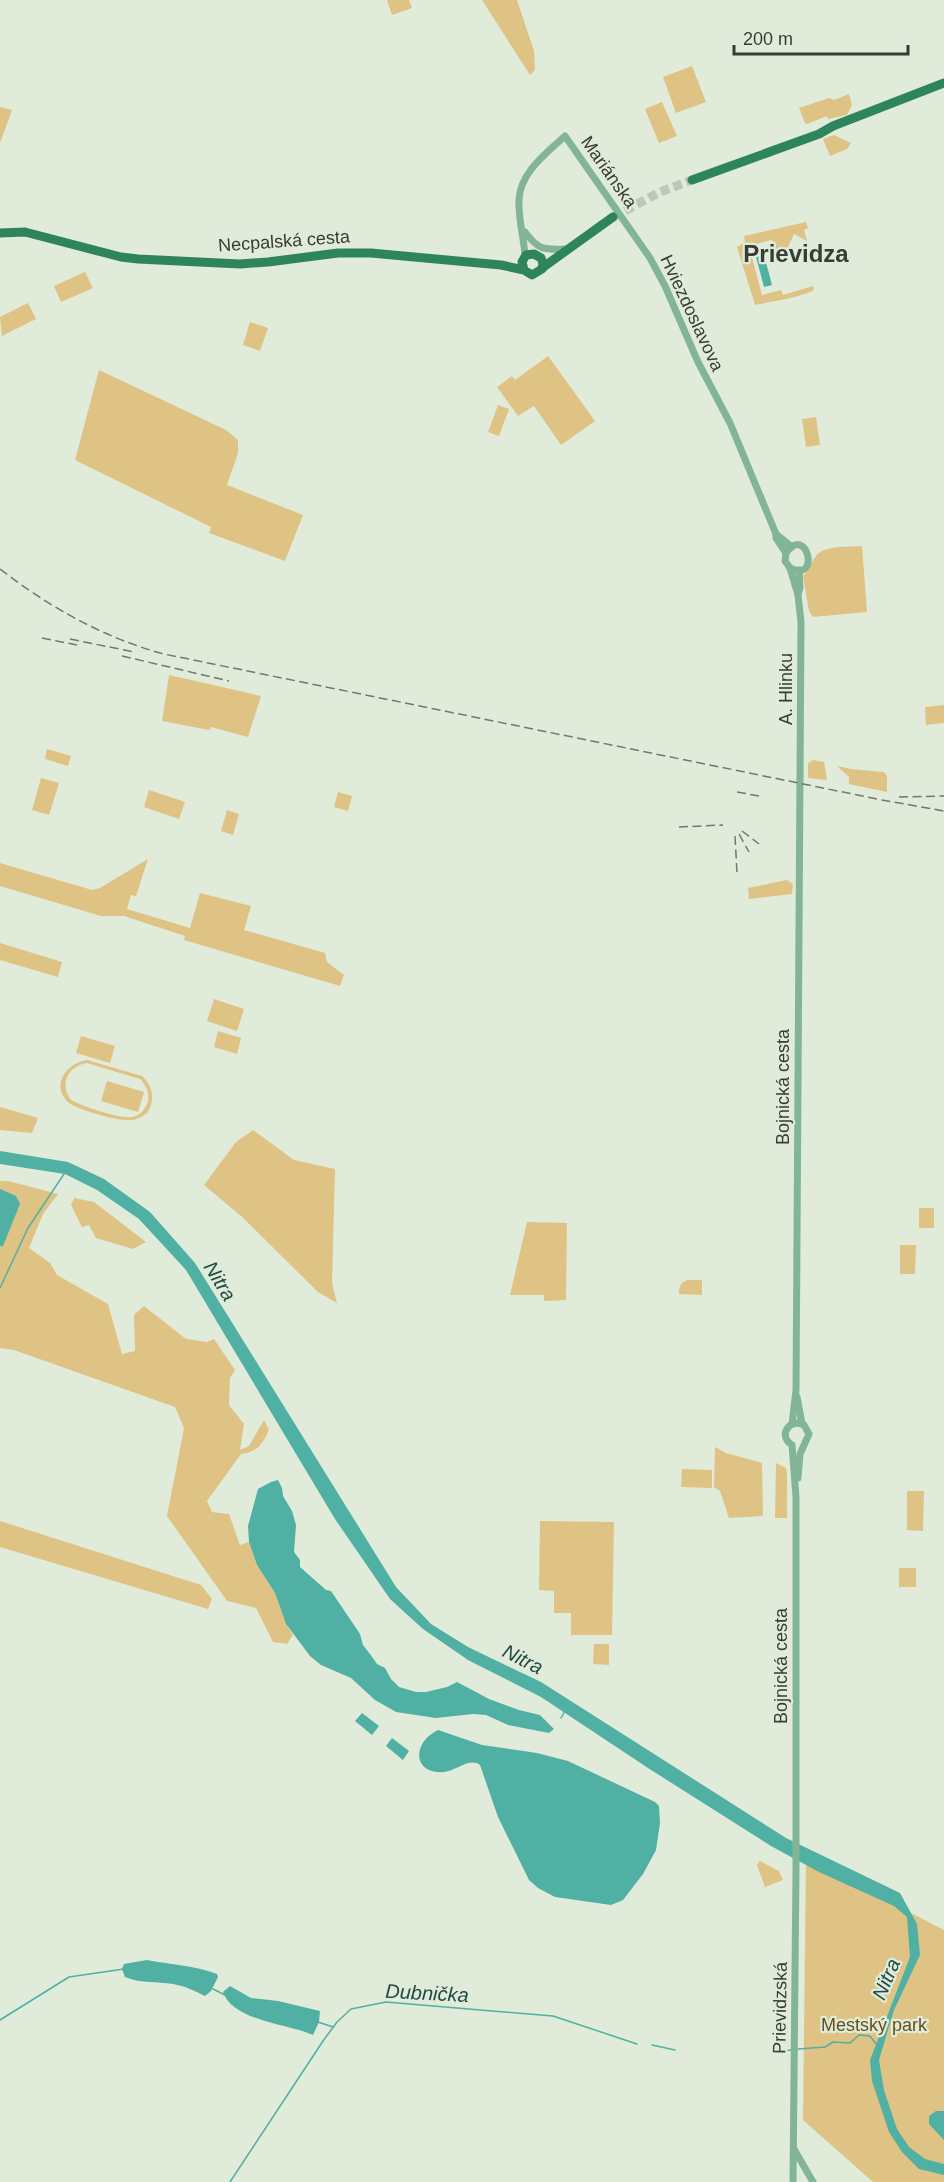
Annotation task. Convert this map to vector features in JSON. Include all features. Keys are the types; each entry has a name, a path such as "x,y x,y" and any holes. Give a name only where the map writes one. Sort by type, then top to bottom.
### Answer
{"main road":[{"path":"692,180 819,134 832,126 944,83"},
{"path":"524,270 533,259 563,251 614,217"},
{"name":"Necpalská cesta","path":"0,233 24,232 121,257 138,259 240,264 354,252 422,256 501,265 524,270 534,275 533,259 501,265"}],"street":[{"name":"Mariánska","path":"523,229 519,202 523,182 534,166 565,136 600,188 629,225"},
{"name":"Hviezdoslavova","path":"629,225 665,286 695,356 725,414"},
{"path":"523,229 524,238 533,259"},
{"path":"523,229 531,242 540,248 563,251"},
{"name":"A. Hlinku","path":"725,414 776,538 786,553 785,560 790,568 798,595 801,622 800,783"},
{"name":"A. Hlinku","path":"776,534 792,547 801,546 808,553 807,565 800,570 798,595"},
{"path":"786,553 792,547"},
{"path":"790,568 800,570"},
{"name":"Bojnická cesta","path":"796,1835 796,1497 792,1445 785,1434 787,1428 792,1424 796,1390 800,783"},
{"name":"Bojnická cesta","path":"796,1390 802,1424 806,1427 809,1436 803,1445 799,1460 796,1497"},
{"path":"792,1424 802,1424"},
{"path":"792,1445 803,1445"},
{"name":"Prievidzská","path":"793,2182 796,1835"},
{"path":"793,2146 813,2182"}],"green space":[{"path":"387,0 409,0 412,8 392,15"},
{"path":"482,0 517,0 534,51 535,70 530,75"},
{"path":"692,66 706,102 676,113 663,77"},
{"path":"849,94 852,105 847,115 828,119 827,116 805,123 799,108"},
{"path":"662,102 677,136 659,143 645,109"},
{"path":"0,107 12,110 0,143"},
{"path":"834,135 851,143 847,149 830,156 823,139"},
{"path":"806,222 808,228 804,230 807,241 794,234 788,247 776,251 772,240 749,246 762,295 781,290 783,295 813,286 814,290 755,305 737,247 745,242 744,236"},
{"path":"85,272 93,288 61,302 54,286"},
{"path":"28,303 36,319 2,336 0,317"},
{"path":"250,322 268,328 260,351 243,345"},
{"path":"548,356 595,421 561,445 534,406 518,416 497,387 512,376 515,380"},
{"path":"99,370 226,430 238,440 238,453 227,485 303,515 285,561 209,533 211,527 75,460"},
{"path":"498,405 509,409 499,436 488,432"},
{"path":"816,417 820,445 806,447 802,419"},
{"path":"862,546 867,612 813,617 809,611 803,576 816,556 831,548"},
{"path":"169,675 261,696 248,737 211,727 209,730 162,721"},
{"path":"944,705 944,723 926,725 925,707"},
{"path":"47,749 71,756 68,766 45,759"},
{"path":"813,760 824,762 827,780 808,778 808,763"},
{"path":"837,766 884,772 887,776 887,792 849,784 849,777"},
{"path":"41,778 59,783 49,815 32,810"},
{"path":"149,790 185,802 179,819 144,807"},
{"path":"338,792 352,796 348,811 334,807"},
{"path":"227,810 239,814 233,835 221,831"},
{"path":"148,859 136,896 131,895 127,909 190,928 200,893 251,906 244,930 325,953 327,962 344,975 340,986 184,940 185,936 124,916 101,916 0,886 0,863 92,890 100,888"},
{"path":"787,880 793,884 792,894 749,899 748,888"},
{"path":"0,943 62,962 58,977 0,960"},
{"path":"214,999 244,1009 237,1031 207,1021"},
{"path":"218,1031 241,1038 237,1054 214,1047"},
{"path":"81,1036 115,1046 110,1063 76,1053"},
{"path":"87,1060 142,1076 149,1084 152,1093 152,1102 148,1112 138,1119 126,1120 90,1112 69,1103 63,1096 61,1083 67,1070","holes":["87,1063 140,1079 147,1089 148,1101 142,1112 132,1117 110,1114 76,1103 71,1100 66,1088 70,1072"]},
{"path":"107,1081 144,1092 138,1112 101,1101"},
{"path":"0,1107 38,1118 32,1133 0,1130"},
{"path":"253,1130 294,1160 335,1169 332,1283 337,1303 318,1292 241,1216 204,1185 236,1142"},
{"path":"0,1181 58,1194 43,1214 29,1248 50,1263 57,1275 108,1304 122,1354 135,1351 134,1315 144,1306 186,1339 207,1342 214,1339 235,1370 230,1378 229,1405 244,1424 240,1450 249,1446 264,1420 269,1430 258,1447 251,1452 241,1454 207,1501 212,1512 229,1514 240,1545 249,1542 257,1565 275,1593 286,1624 293,1635 287,1644 273,1642 256,1608 227,1601 167,1516 184,1428 175,1407 14,1350 0,1348"},
{"path":"74,1198 94,1202 146,1242 133,1249 96,1238 89,1225 82,1227 71,1205"},
{"path":"919,1208 934,1208 934,1228 919,1228"},
{"path":"527,1222 567,1223 566,1300 544,1301 544,1295 510,1295"},
{"path":"900,1245 916,1245 915,1274 900,1274"},
{"path":"687,1280 702,1280 702,1295 679,1294 680,1285"},
{"path":"715,1447 726,1453 762,1463 763,1516 729,1518 720,1491 714,1487"},
{"path":"776,1463 786,1468 787,1518 775,1518"},
{"path":"682,1469 712,1470 712,1488 681,1487"},
{"path":"907,1491 924,1491 923,1531 907,1530"},
{"path":"0,1521 201,1585 212,1599 208,1609 0,1547"},
{"path":"540,1521 614,1522 612,1635 571,1635 571,1613 554,1613 554,1591 539,1590"},
{"path":"899,1568 916,1568 916,1587 899,1587"},
{"path":"594,1644 609,1644 609,1665 593,1664"},
{"name":"Mestský park","path":"806,1859 944,1930 944,2182 873,2182 803,2120"},
{"path":"760,1861 779,1871 783,1880 765,1887 757,1865"}],"water":[{"path":"764,255 772,285 764,287 756,257"},
{"path":"0,1151 68,1162 104,1179 150,1212 195,1263 396,1587 431,1624 468,1647 541,1682 786,1838 900,1893 917,1924 920,1955 894,2010 879,2060 884,2090 897,2129 909,2147 925,2159 944,2164 944,2175 919,2169 902,2152 889,2132 872,2081 870,2060 910,1957 907,1917 894,1906 819,1872 771,1846 541,1697 468,1660 423,1629 390,1599 335,1519 186,1270 139,1219 97,1190 65,1174 0,1164"},
{"path":"0,1189 16,1196 20,1204 3,1246 0,1246"},
{"path":"278,1480 296,1525 294,1552 300,1560 300,1567 326,1590 331,1591 360,1634 363,1645 399,1687 416,1692 426,1692 457,1682 489,1699 540,1715 554,1729 549,1733 508,1725 486,1715 436,1718 396,1712 375,1700 351,1678 321,1665 310,1656 286,1624 275,1593 257,1565 249,1542 248,1526 258,1489"},
{"path":"362,1713 379,1726 372,1735 355,1721"},
{"path":"438,1730 482,1745 537,1753 568,1761 655,1802 659,1806 660,1823 656,1850 643,1874 623,1900 611,1905 555,1897 529,1880 498,1817 480,1765 467,1763 449,1771 434,1772 426,1769 421,1763 419,1757 423,1742"},
{"path":"392,1738 409,1751 403,1760 386,1746"},
{"path":"147,1960 199,1969 217,1974 218,1977 211,1991 205,1996 177,1985 138,1981 125,1977 122,1969 124,1964"},
{"path":"230,1986 251,1998 278,2001 320,2011 319,2022 313,2035 262,2020 238,2009 229,2002 223,1992"},
{"path":"936,2111 944,2111 944,2140 929,2124 929,2116"}],"waterway":[{"path":"0,1288 28,1228 64,1174"},
{"path":"561,1718 565,1711"},
{"path":"0,2020 69,1977 124,1969"},
{"path":"213,1989 225,1995"},
{"name":"Dubnička","path":"230,2182 323,2041 337,2022 351,2009 386,2002 553,2016 637,2044"},
{"path":"318,2022 333,2027"},
{"name":"Dubnička","path":"798,2049 825,2047 833,2042 850,2043 859,2035 870,2036 877,2045"},
{"name":"Dubnička","path":"652,2045 675,2050"},
{"name":"Dubnička","path":"777,2052 791,2050"}],"tunnel":[{"path":"613,217 660,192 692,180"}],"railway":[{"path":"0,569 38,596 78,620 120,639 164,654 944,811"},
{"path":"42,638 77,645"},
{"path":"70,639 134,652"},
{"path":"122,656 229,681"},
{"path":"737,792 759,796"},
{"path":"899,797 944,796"},
{"path":"679,827 723,825"},
{"path":"742,831 759,844"},
{"path":"739,834 749,852"},
{"path":"735,836 737,873"}],"district":[{"name":"Prievidza","path":"796,254"}],"water label":[{"name":"Nitra","path":"220,1281"},
{"name":"Nitra","path":"523,1659"},
{"name":"Nitra","path":"886,1979"}]}
